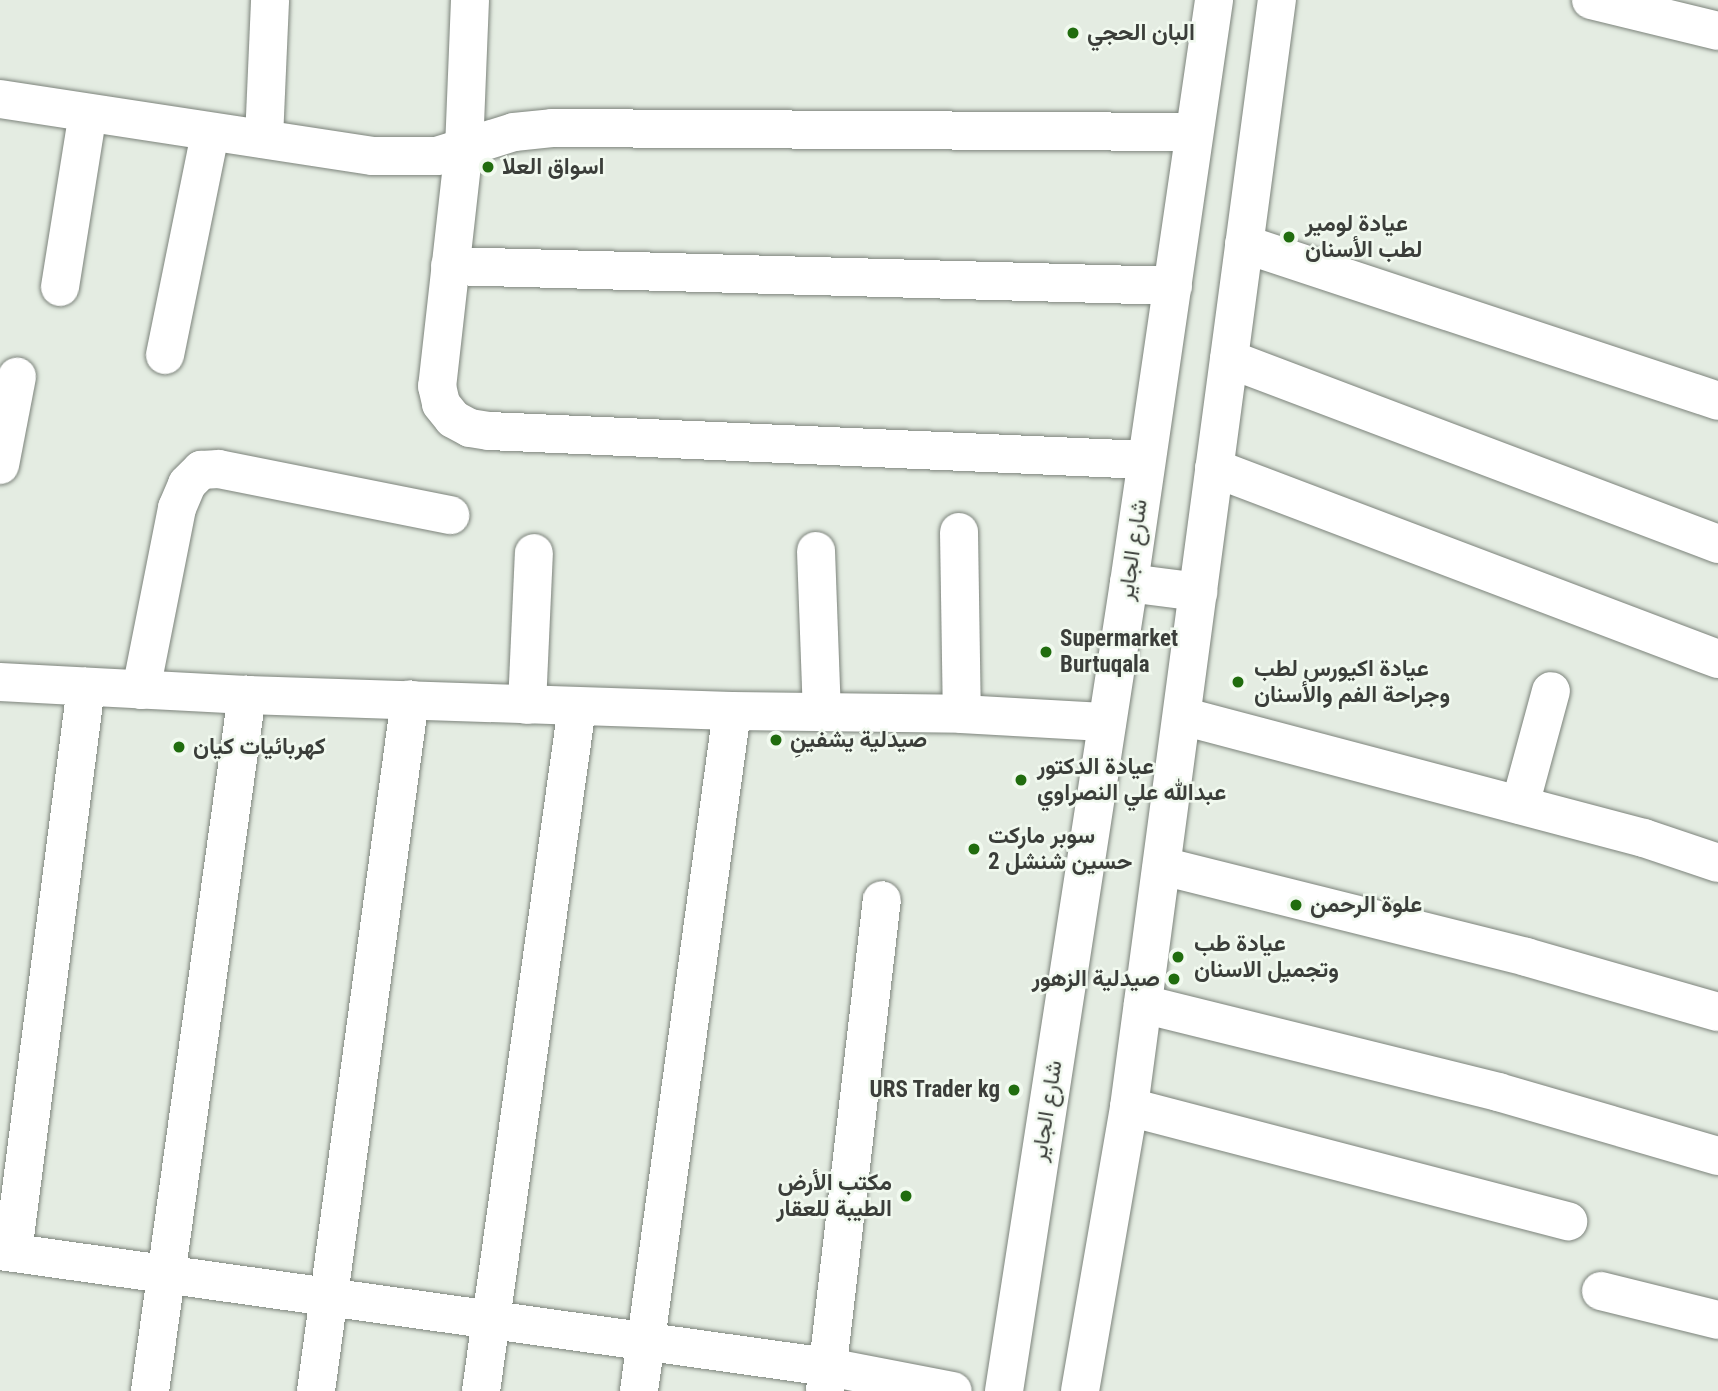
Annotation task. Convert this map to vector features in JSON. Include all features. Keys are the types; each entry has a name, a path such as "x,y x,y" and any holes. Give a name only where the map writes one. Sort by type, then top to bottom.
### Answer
{"street":[{"path":"264,139 270,0"},
{"path":"470,0 464,147 437,386 441,404 453,419 470,428 1146,460"},
{"name":"شارع الجاير","path":"1004,1391 1129,583 1214,0"},
{"path":"1085,1390 1129,1107 1277,0"},
{"path":"1591,0 1718,31"},
{"path":"0,99 372,156 437,156 514,132 552,128 1193,131"},
{"path":"60,287 88,113"},
{"path":"164,355 210,133"},
{"path":"1244,244 1718,401"},
{"path":"450,266 1173,286"},
{"path":"1229,359 1718,544"},
{"path":"0,465 17,377"},
{"path":"1214,468 1718,659"},
{"path":"141,690 177,508 187,484 201,470 219,469 450,515"},
{"path":"959,532 962,714"},
{"path":"816,551 822,712"},
{"path":"527,705 534,553"},
{"path":"1129,583 1198,592"},
{"path":"0,682 247,695 578,707 962,714 1107,722"},
{"path":"86,687 6,1252 328,1295 646,1342 827,1379 953,1391"},
{"path":"1520,805 1552,691"},
{"path":"150,1391 169,1274 247,695"},
{"path":"316,1391 410,699"},
{"path":"481,1391 578,707"},
{"path":"639,1391 732,711"},
{"path":"1182,716 1644,838 1718,863"},
{"path":"1162,866 1526,957 1718,1012"},
{"path":"827,1379 882,900"},
{"path":"1143,1004 1498,1092 1718,1156"},
{"path":"1129,1107 1568,1221"},
{"path":"1601,1291 1718,1320"}],"place":[{"name":"البان الحجي","path":"1073,33"},
{"name":"اسواق العلا","path":"488,167"},
{"name":"عيادة لومير لطب الأسنان","path":"1289,237"},
{"name":"Supermarket Burtuqala","path":"1046,652"},
{"name":"عيادة اكيورس لطب وجراحة الفم والأسنان","path":"1238,682"},
{"name":"صيدلية يشفينِ","path":"776,740"},
{"name":"كهربائيات كيان","path":"179,747"},
{"name":"عيادة الدكتور عبدالله علي النصراوي","path":"1021,780"},
{"name":"سوبر ماركت حسين شنشل 2","path":"974,849"},
{"name":"علوة الرحمن","path":"1296,905"},
{"name":"عيادة طب وتجميل الاسنان","path":"1178,957"},
{"name":"صيدلية الزهور","path":"1174,979"},
{"name":"URS Trader kg","path":"1014,1090"},
{"name":"مكتب الأرض الطيبة للعقار","path":"906,1196"}]}
